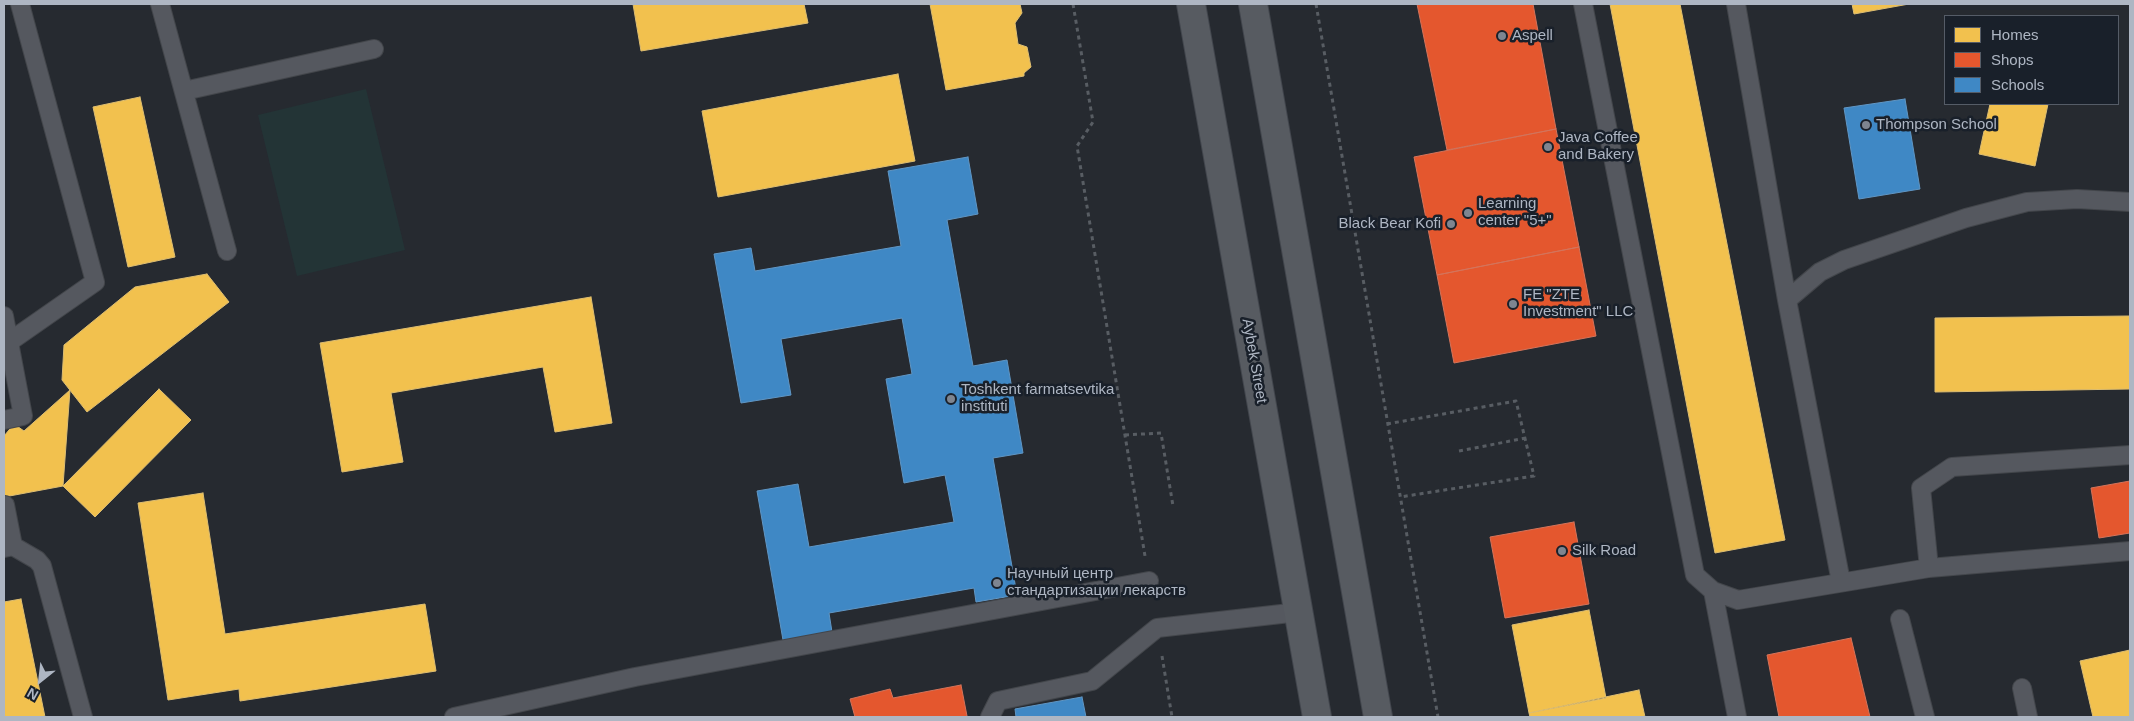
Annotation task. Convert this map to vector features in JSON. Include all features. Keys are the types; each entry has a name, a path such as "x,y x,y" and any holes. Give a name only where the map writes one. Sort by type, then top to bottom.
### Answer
{"main road":[{"name":"Aybek Street","path":"1191,4 1318,717"},
{"path":"1253,4 1378,717"}],"lane":[{"path":"9,342 95,282 20,4"},
{"path":"160,4 227,251"},
{"path":"1582,4 1695,575 1713,591 1738,600 1929,568 2130,551"},
{"path":"1736,4 1787,300 1841,582"},
{"path":"184,91 374,49"},
{"path":"1787,300 1820,272 1844,260 1966,218 2027,202 2077,199 2130,202"},
{"path":"4,316 23,416 4,420"},
{"path":"1929,568 1921,488 1952,467 2130,455"},
{"path":"5,505 9,547 37,560 42,566 83,717"},
{"path":"454,717 635,677 1149,581"},
{"path":"1713,591 1737,717"},
{"path":"990,717 998,701 1092,681 1157,628 1299,612"},
{"path":"1900,619 1925,717"},
{"path":"2022,688 2028,717"}],"path":[{"path":"1073,4 1093,122 1077,146 1149,581"},
{"path":"1316,4 1438,717"},
{"path":"1388,424 1516,401 1534,476 1400,497"},
{"path":"1125,435 1161,433 1173,506"},
{"path":"1458,451 1526,438"},
{"path":"1157,628 1172,717"}],"shaded area":[{"path":"366,89 405,250 297,276 258,115"}],"building: Homes":[{"path":"633,4 804,4 808,23 641,51"},
{"path":"930,4 1020,4 1022,13 1015,23 1018,44 1027,47 1031,67 1024,73 1024,76 946,90"},
{"path":"1610,4 1680,4 1785,540 1715,553"},
{"path":"1852,4 1909,4 1854,14"},
{"path":"898,74 915,161 718,197 702,111"},
{"path":"140,97 175,257 128,267 93,107"},
{"path":"1990,105 2048,105 2035,166 1979,154"},
{"path":"207,274 229,302 87,412 62,380 64,345 135,287"},
{"path":"591,297 612,423 555,432 543,367 391,393 403,462 342,472 320,343"},
{"path":"2130,316 2130,389 1935,392 1935,318"},
{"path":"159,389 191,420 95,517 63,486"},
{"path":"70,390 63,486 4,497 4,436 14,424 24,431"},
{"path":"203,493 225,634 425,604 436,671 240,701 239,689 168,700 138,503"},
{"path":"21,599 45,717 4,717 4,602"},
{"path":"1589,610 1606,698 1529,713 1512,625"},
{"path":"2130,650 2130,717 2093,717 2080,661"},
{"path":"1639,690 1645,717 1530,717 1529,713"}],"building: Shops":[{"path":"1417,4 1533,4 1556,129 1447,150"},
{"path":"1556,129 1579,247 1437,275 1414,157"},
{"path":"1579,247 1596,336 1454,363 1437,275"},
{"path":"2130,481 2130,533 2099,538 2091,488"},
{"path":"1574,522 1589,604 1505,618 1490,537"},
{"path":"1851,638 1870,717 1779,717 1767,655"},
{"path":"961,685 967,716 965,717 855,717 850,699 890,689 893,698"}],"building: Schools":[{"path":"1905,99 1920,189 1859,199 1844,108"},
{"name":"Toshkent farmatsevtika instituti","path":"968,157 978,214 947,220 973,366 1007,360 1023,453 993,458 1017,595 976,602 974,588 829,613 832,632 783,640 757,491 798,484 809,547 954,522 945,475 904,483 886,379 912,374 902,318 781,339 791,395 741,403 714,254 751,248 755,271 901,246 888,171"},
{"path":"1082,697 1086,717 1016,717 1015,709"}],"place":[{"name":"Aspell","path":"1502,36"},
{"name":"Thompson School","path":"1866,125"},
{"name":"Java Coffee and Bakery","path":"1548,147"},
{"name":"Learning center \"5+\"","path":"1468,213"},
{"name":"Black Bear Kofi","path":"1451,224"},
{"name":"FE \"ZTE Investment\" LLC","path":"1513,304"},
{"name":"Toshkent farmatsevtika instituti","path":"951,399"},
{"name":"Silk Road","path":"1562,551"},
{"name":"Научный центр стандартизации лекарств","path":"997,583"}]}
